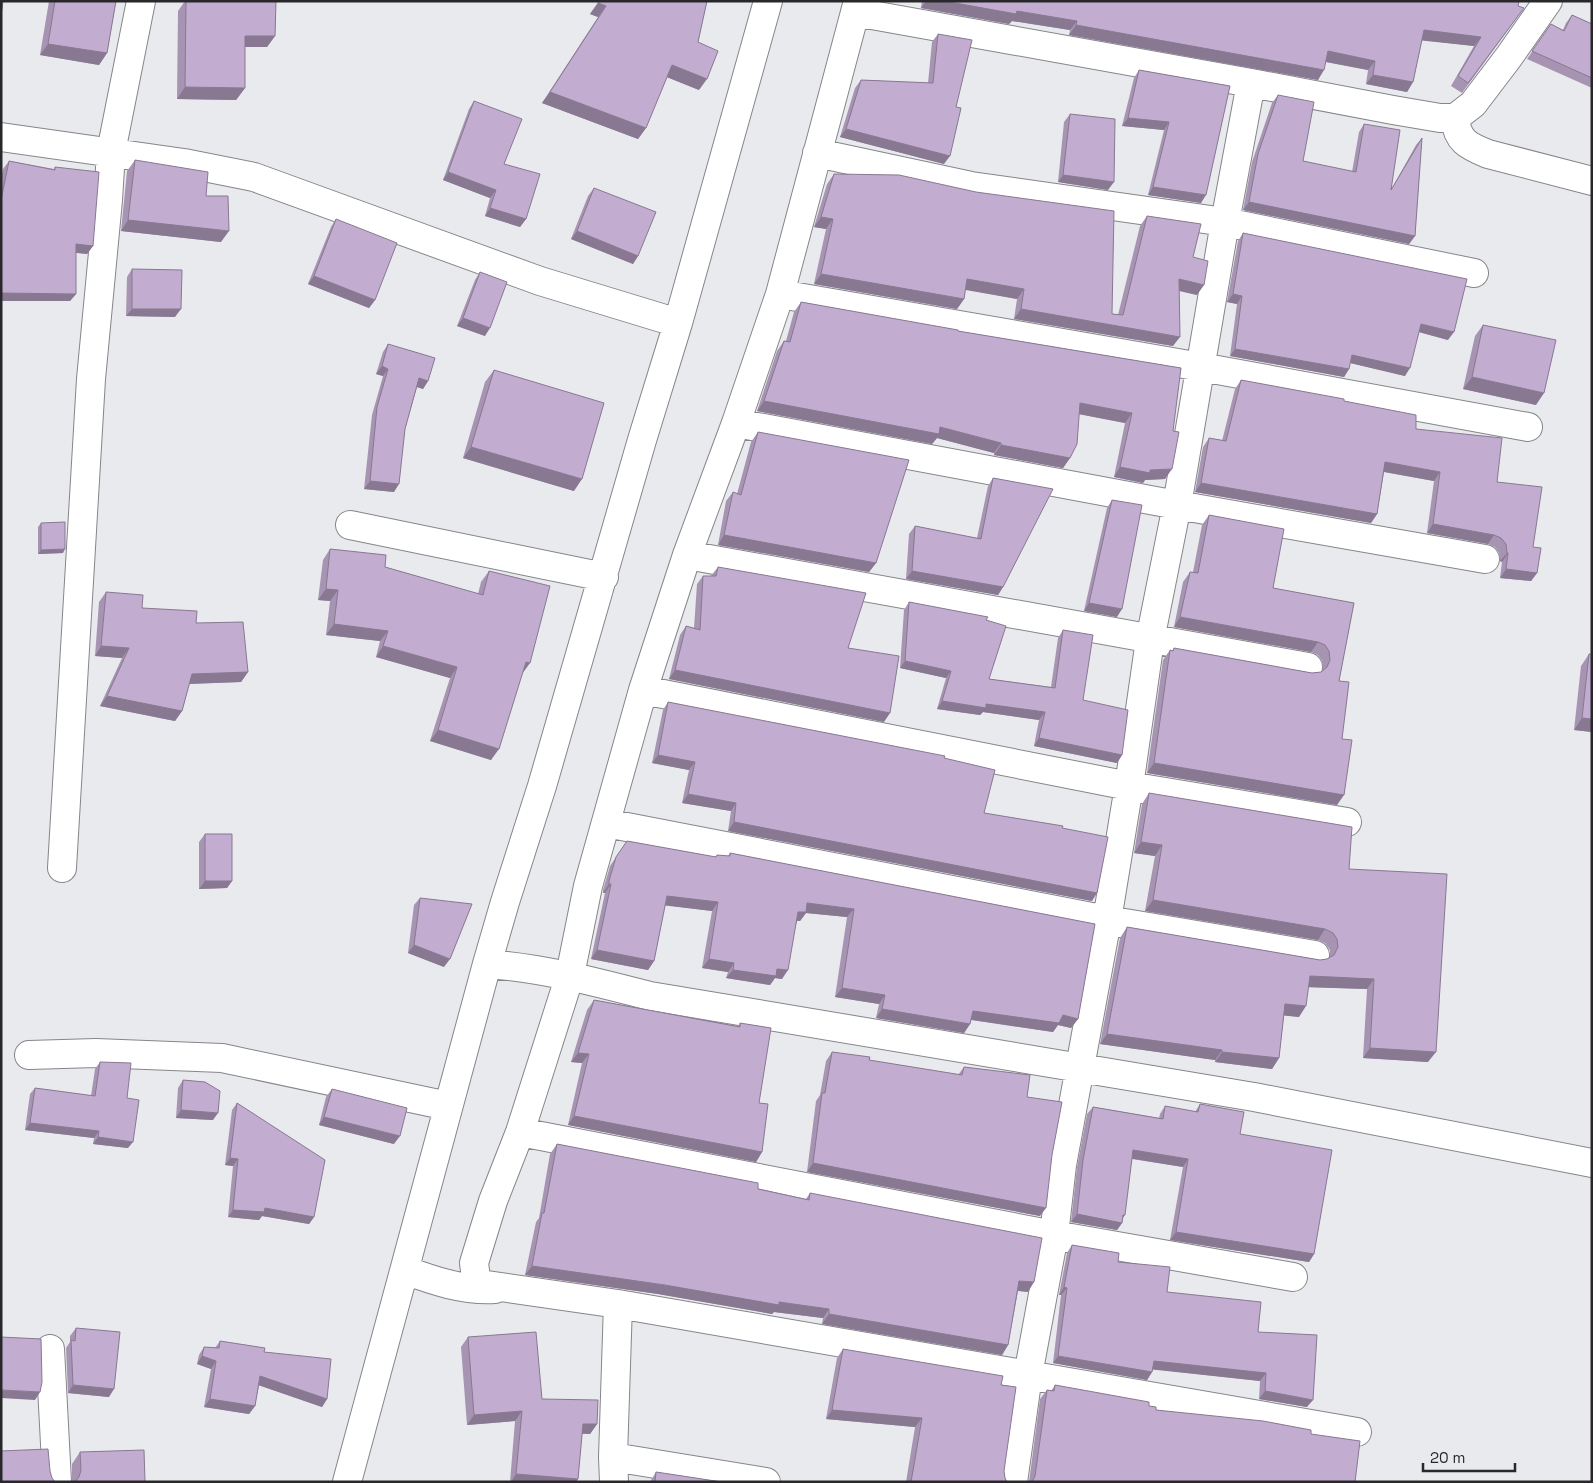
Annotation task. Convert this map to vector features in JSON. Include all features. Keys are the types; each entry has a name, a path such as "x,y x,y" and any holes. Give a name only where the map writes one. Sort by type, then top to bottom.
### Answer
{"street":[{"path":"62,868 91,379 111,152 142,1"},
{"path":"347,1482 448,1106 496,964 505,902 542,786 604,577 642,440 678,323 768,1"},
{"path":"1356,1432 618,1304 504,1289 478,1281 474,1273 474,1263 493,1201 520,1132 570,975 588,886 643,690 687,555 736,424 780,294 856,7 1393,110 1440,118 1455,118 1473,104 1548,1"},
{"path":"1012,1482 1028,1375 1054,1235 1062,1165 1107,920 1129,786 1150,640 1177,505 1251,82"},
{"path":"1455,118 1457,131 1461,138 1477,150 1592,181"},
{"path":"1,137 184,162 254,177 540,281 678,323"},
{"path":"817,153 971,186 1225,222 1474,273"},
{"path":"780,294 1201,367 1528,427"},
{"path":"736,424 1485,560"},
{"path":"350,525 604,577"},
{"path":"687,555 1308,668"},
{"path":"643,690 1129,786 1347,822"},
{"path":"606,823 1107,920 1315,955"},
{"path":"496,964 570,975 650,996 1264,1099 1592,1162"},
{"path":"28,1055 96,1053 222,1058 448,1106"},
{"path":"520,1132 1054,1235 1293,1277"},
{"path":"405,1270 470,1289 504,1289"},
{"path":"618,1304 613,1470 766,1482"},
{"path":"50,1349 57,1482"}],"building":[{"path":"55,1 116,1 107,53 48,44"},
{"path":"186,1 276,1 275,36 245,36 245,88 185,87"},
{"path":"599,1 707,1 698,42 718,51 707,79 672,65 646,128 550,92 606,6 598,3"},
{"path":"944,1 1519,1 1518,6 1524,8 1468,83 1458,76 1481,37 1424,30 1413,82 1373,75 1375,61 1328,51 1324,70 1076,25 1077,21 1017,11 1016,14"},
{"path":"1572,15 1592,24 1592,78 1532,51 1551,24 1564,31"},
{"path":"938,34 972,40 956,107 961,108 950,156 846,129 861,80 933,83"},
{"path":"1139,70 1230,86 1206,195 1153,187 1169,122 1128,118"},
{"path":"1278,95 1314,102 1303,161 1356,172 1364,124 1400,130 1391,190 1422,138 1415,236 1249,202 1258,154"},
{"path":"474,101 522,119 504,164 540,174 526,219 490,208 496,190 448,172"},
{"path":"1070,114 1115,119 1114,182 1063,175"},
{"path":"135,160 208,172 206,196 228,196 229,231 128,220"},
{"path":"9,161 55,170 55,167 99,172 93,246 76,244 76,294 1,293 1,200"},
{"path":"834,174 899,175 976,192 1114,211 1112,314 1123,315 1147,216 1201,224 1193,257 1208,261 1204,285 1179,279 1180,337 1021,309 1024,289 967,279 964,299 821,274 833,219 821,217"},
{"path":"594,188 656,212 638,256 577,231"},
{"path":"336,219 397,243 375,300 314,276"},
{"path":"1243,233 1467,279 1454,332 1421,324 1410,368 1352,355 1349,369 1235,349 1242,296 1233,294"},
{"path":"132,269 182,270 181,309 132,309"},
{"path":"480,272 507,282 490,328 463,318"},
{"path":"801,302 958,331 1181,368 1173,431 1179,432 1172,469 1150,470 1150,473 1120,467 1132,413 1080,403 1077,444 1070,458 1001,445 1001,443 940,427 939,434 764,401 784,341 790,342"},
{"path":"1483,325 1556,340 1544,393 1472,377"},
{"path":"388,344 435,358 428,381 419,378 405,429 399,484 370,481 377,407 388,369 382,366"},
{"path":"494,370 604,403 582,479 471,447"},
{"path":"1241,380 1344,399 1344,401 1416,415 1416,429 1502,438 1497,482 1542,487 1533,547 1541,548 1537,573 1506,569 1508,553 1506,544 1501,538 1494,535 1433,524 1440,472 1385,462 1377,514 1201,483 1209,438 1226,441"},
{"path":"758,432 909,460 876,563 724,535 733,492 741,495"},
{"path":"993,478 1053,489 1003,587 912,571 915,526 981,539"},
{"path":"1112,500 1142,505 1122,609 1089,603"},
{"path":"1209,515 1284,529 1273,588 1354,603 1339,681 1349,682 1342,739 1352,740 1344,795 1154,763 1170,650 1173,651 1174,648 1312,673 1321,672 1327,667 1330,660 1329,651 1325,645 1318,642 1180,617 1190,572 1198,573"},
{"path":"65,522 65,549 41,550 41,523"},
{"path":"330,549 386,555 385,567 483,595 489,571 550,586 530,663 526,662 499,749 438,730 457,667 383,646 388,631 334,624 338,590 326,589"},
{"path":"718,567 866,593 848,648 899,656 890,713 675,670 686,626 700,630 703,576 716,576"},
{"path":"106,592 143,595 142,608 197,611 196,623 243,622 248,672 192,674 182,711 107,696 129,648 101,646"},
{"path":"909,602 988,617 986,620 1006,626 989,679 1055,688 1063,630 1093,635 1083,700 1128,710 1122,755 1039,738 1045,712 986,704 986,708 942,701 951,671 905,661"},
{"path":"1589,654 1592,654 1592,719 1582,718"},
{"path":"668,702 945,756 944,758 995,770 984,813 1063,826 1062,828 1108,837 1097,893 734,822 736,803 688,794 695,762 658,755"},
{"path":"1149,793 1352,827 1349,869 1447,874 1436,1052 1370,1048 1374,979 1310,976 1306,1006 1285,1004 1279,1058 1222,1052 1222,1050 1107,1034 1127,927 1320,960 1334,955 1338,947 1337,939 1333,933 1325,929 1153,900 1162,845 1141,842"},
{"path":"205,834 232,834 232,881 205,881"},
{"path":"627,841 716,857 717,855 730,856 730,853 1095,924 1078,1019 1063,1015 1059,1023 973,1011 970,1024 882,1009 885,995 842,988 854,909 807,903 806,912 798,912 788,970 777,969 776,976 733,970 734,963 709,959 718,902 667,896 654,961 597,950 611,884 609,884 609,881 616,857"},
{"path":"420,898 472,904 450,959 414,945"},
{"path":"594,1000 740,1027 740,1023 771,1028 759,1103 768,1104 762,1152 574,1116 589,1054 578,1053"},
{"path":"832,1052 870,1057 869,1060 962,1075 964,1067 1030,1075 1027,1097 1062,1102 1052,1155 1046,1208 813,1163 822,1093 825,1093"},
{"path":"100,1062 131,1063 127,1098 139,1100 133,1142 98,1137 99,1131 30,1123 35,1088 95,1096"},
{"path":"183,1080 205,1082 220,1091 218,1113 181,1110"},
{"path":"332,1089 407,1108 400,1136 324,1117"},
{"path":"237,1103 325,1160 314,1217 265,1208 264,1212 233,1210 238,1159 230,1158"},
{"path":"1200,1104 1244,1112 1240,1134 1332,1150 1314,1254 1176,1232 1188,1159 1133,1150 1125,1215 1123,1215 1122,1223 1077,1214 1083,1160 1093,1107 1163,1119 1165,1106 1198,1112"},
{"path":"557,1144 758,1183 758,1189 809,1200 810,1193 1042,1238 1034,1282 1019,1281 1008,1345 829,1314 829,1309 779,1302 779,1305 665,1285 532,1266"},
{"path":"1072,1245 1119,1253 1118,1262 1170,1267 1167,1292 1261,1302 1258,1332 1317,1335 1313,1400 1265,1391 1266,1373 1154,1361 1152,1372 1058,1356 1067,1288 1064,1287"},
{"path":"76,1328 120,1332 114,1389 73,1385 71,1340 75,1341"},
{"path":"536,1332 542,1399 598,1400 597,1424 583,1424 578,1479 516,1474 522,1411 474,1415 468,1337"},
{"path":"1,1337 41,1339 42,1382 40,1392 1,1390"},
{"path":"220,1341 265,1348 264,1352 331,1359 327,1399 260,1376 255,1406 210,1399 216,1361 202,1356 204,1347 219,1348"},
{"path":"843,1349 1003,1376 1001,1385 1016,1387 1004,1471 1007,1482 911,1482 922,1418 832,1410"},
{"path":"1055,1385 1149,1402 1149,1406 1156,1407 1156,1410 1263,1421 1311,1430 1311,1434 1360,1441 1355,1482 1032,1482 1035,1476 1047,1390 1054,1391"},
{"path":"48,1449 50,1471 55,1482 1,1482 1,1451"},
{"path":"144,1450 145,1482 75,1482 81,1470 80,1452"},
{"path":"656,1472 722,1482 655,1482"}]}
